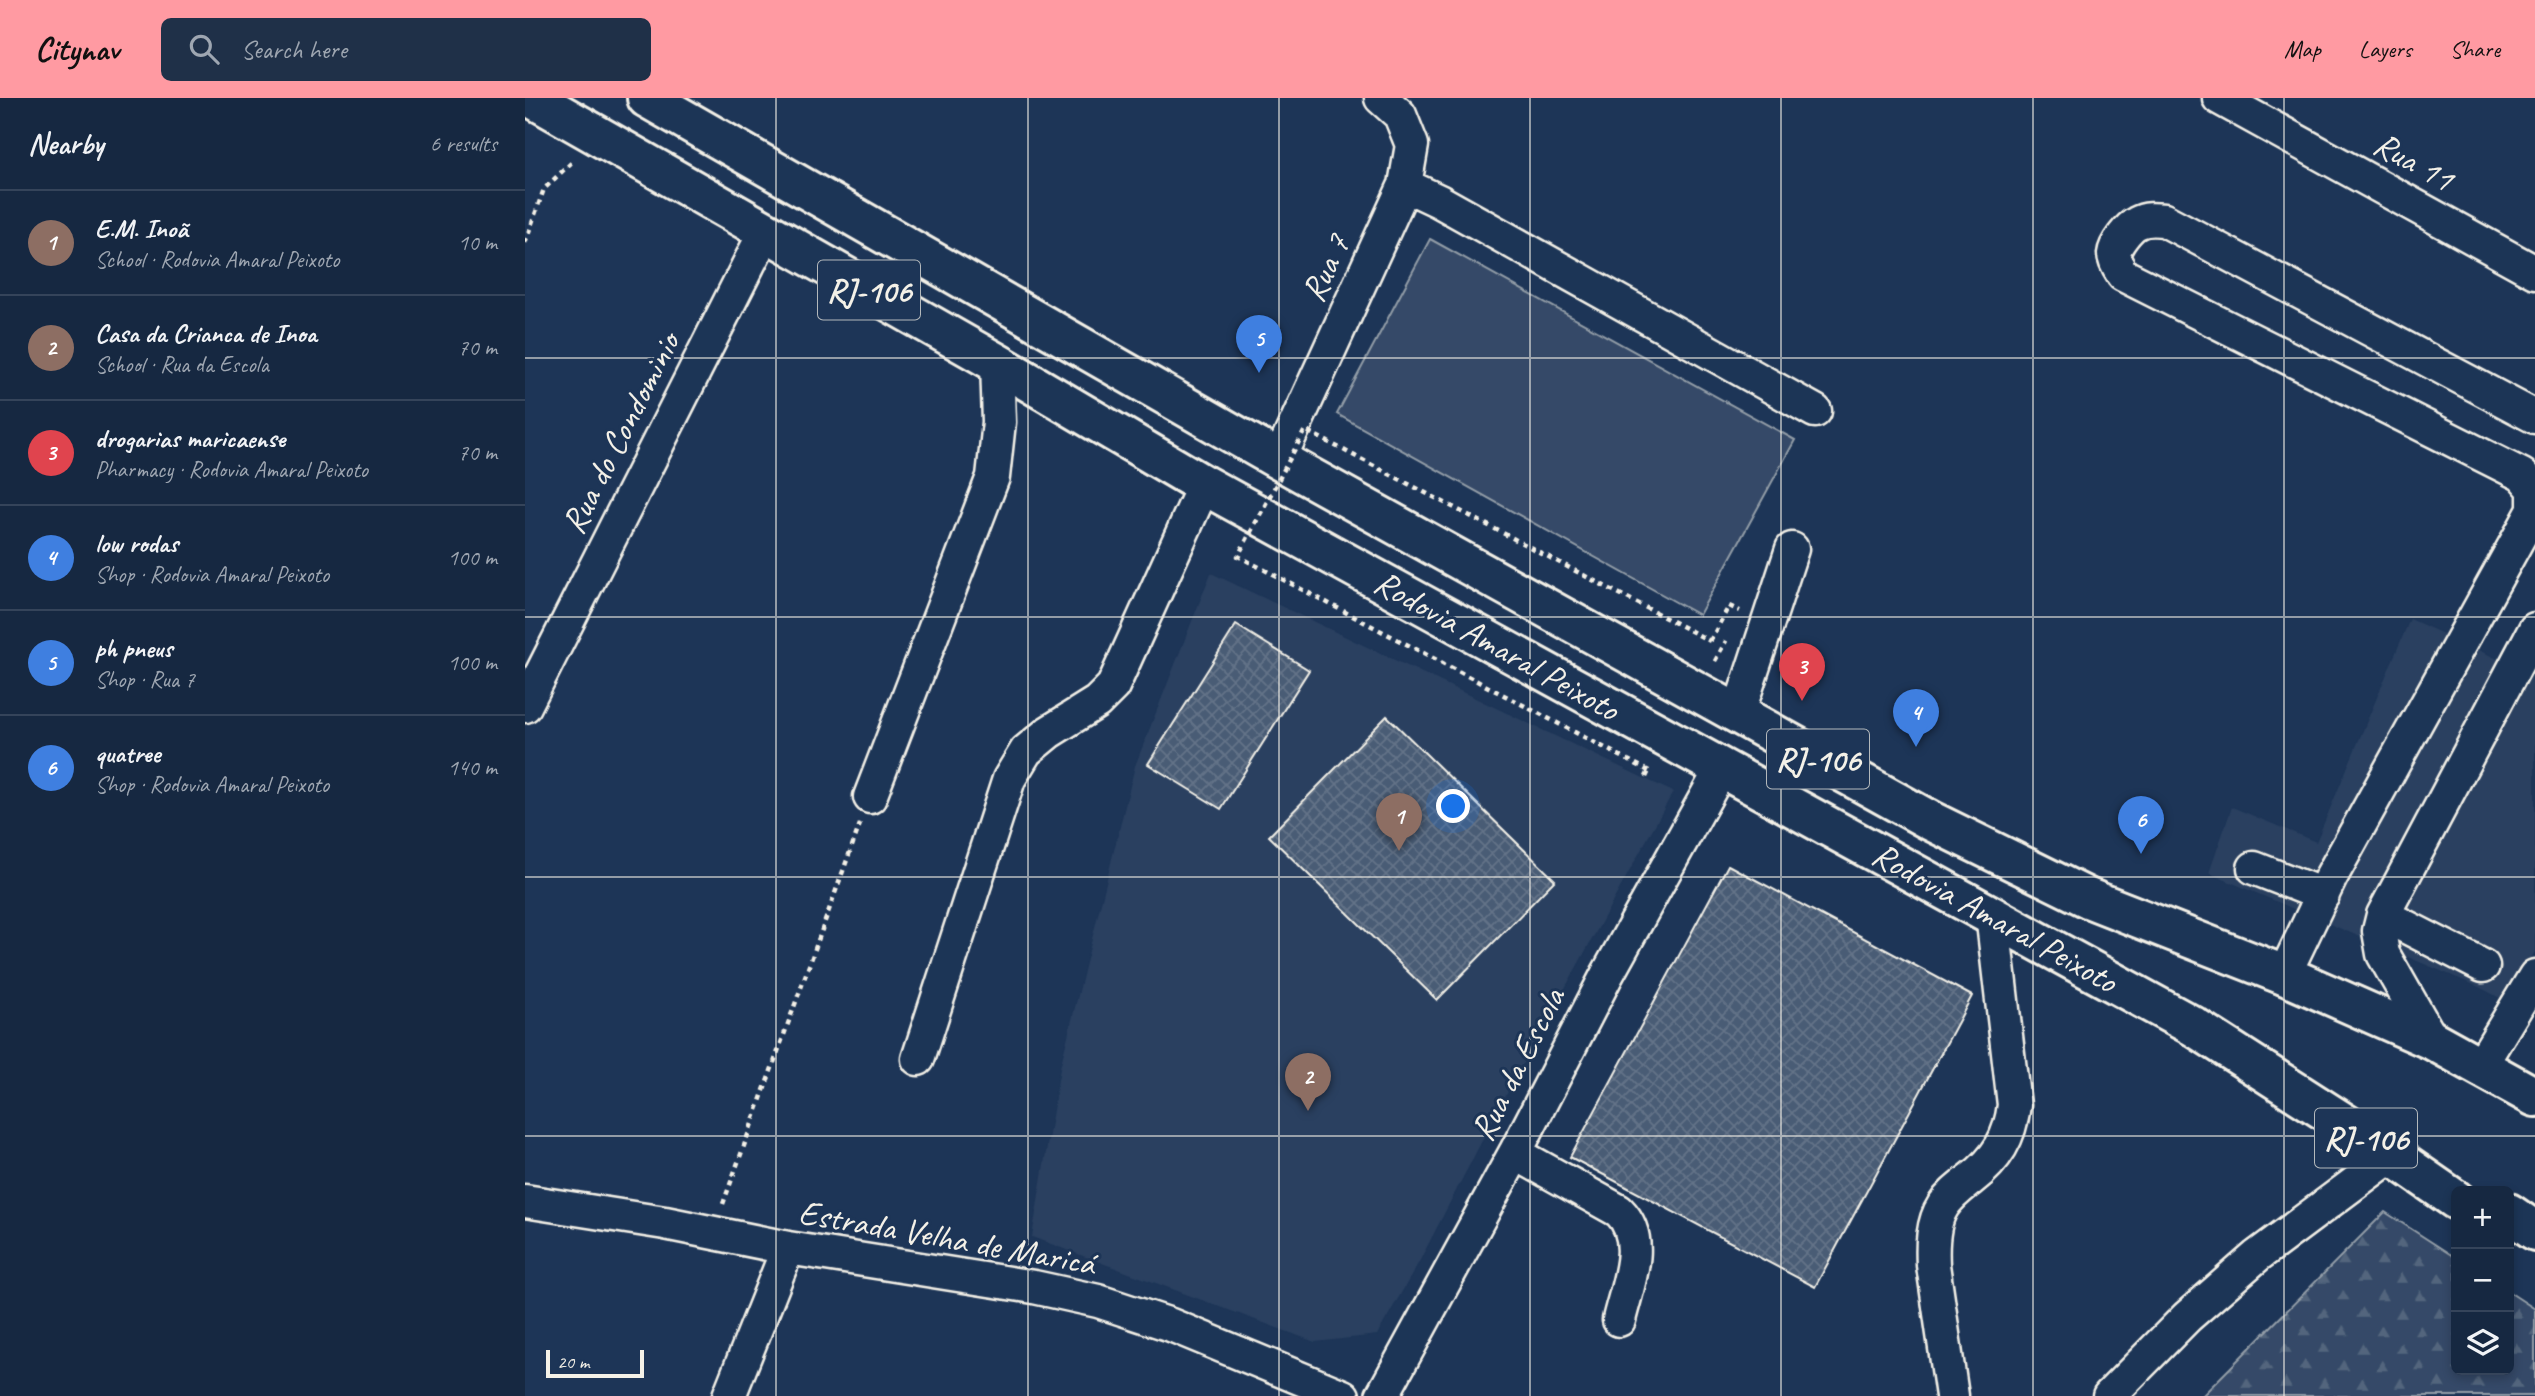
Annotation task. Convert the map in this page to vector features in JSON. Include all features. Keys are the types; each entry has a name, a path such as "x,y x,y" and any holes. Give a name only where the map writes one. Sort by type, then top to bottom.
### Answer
{"highway":[{"name":"Rodovia Amaral Peixoto","path":"532,98 997,363 1204,485 2193,1026 2355,1130 2451,1197"},
{"name":"Rodovia Amaral Peixoto","path":"647,98 1279,460 1931,821 2088,898 2284,975 2432,1040 2535,1097"},
{"path":"2487,1072 2525,1118 2535,1124"},
{"path":"2355,1130 2401,1139 2470,1186"},
{"path":"2514,1216 2535,1230"},
{"path":"2514,1238 2535,1253"}],"street":[{"name":"Rua 7","path":"1279,460 1405,185 1412,145 1400,115 1381,98"},
{"name":"Rua 11","path":"2219,98 2535,272"},
{"path":"1405,185 1440,201 1815,411"},
{"path":"2284,975 2337,865 2533,510 2534,489 2522,475 2123,275 2115,254 2119,244 2135,223 2146,219 2164,220 2535,417"},
{"name":"Rua do Condominio","path":"525,706 765,232"},
{"path":"870,797 993,477 999,422 997,363"},
{"path":"918,1059 1009,779 1026,751 1049,732 1097,702 1113,686 1204,485"},
{"path":"1738,715 1793,549"},
{"path":"2432,1040 2383,954 2379,931 2383,915 2535,629"},
{"name":"Rua da Escola","path":"1382,1396 1515,1153 1607,975 1722,768"},
{"path":"2254,868 2323,895"},
{"path":"1952,1396 1933,1265 1932,1244 1936,1224 1942,1207 2000,1152 2012,1123 2014,1105 1992,914"},
{"path":"2383,915 2483,967"},
{"path":"2487,1072 2535,976"},
{"path":"1515,1153 1619,1210 1628,1220 1635,1247 1619,1320"},
{"path":"2109,1396 2187,1317 2257,1256 2391,1156"},
{"name":"Estrada Velha de Maricá","path":"525,1201 788,1248 1034,1287 1098,1301 1171,1325 1343,1396"},
{"path":"729,1396 788,1248"}],"path":[{"path":"525,243 544,189 599,136"},
{"path":"1646,777 1649,771 1238,556 1305,430 1710,641"},
{"path":"1698,692 1729,635"},
{"path":"712,1233 870,797"}],"shaded area":[{"path":"1211,573 1673,792 1377,1335 1315,1342 1032,1237 1060,1068 1135,766"},
{"path":"2410,619 2535,676 2535,952 2504,1000 2209,873 2232,807 2316,842"}],"green space":[{"path":"1430,239 1795,440 1699,615 1337,414"},
{"path":"2385,1212 2451,1255 2451,1375 2514,1375 2514,1295 2535,1309 2535,1396 2202,1396"}],"building":[{"path":"1236,625 1309,670 1221,809 1148,764"},
{"path":"1387,716 1555,880 1437,1000 1269,836"},
{"path":"1728,865 1972,996 1815,1287 1570,1157"}],"place":[{"name":"ph pneus","path":"1259,373"},
{"name":"drogarias maricaense","path":"1802,701"},
{"name":"low rodas","path":"1916,747"},
{"name":"E.M. Inoã","path":"1399,851"},
{"name":"quatree","path":"2141,854"},
{"name":"Casa da Crianca de Inoa","path":"1308,1111"}]}
